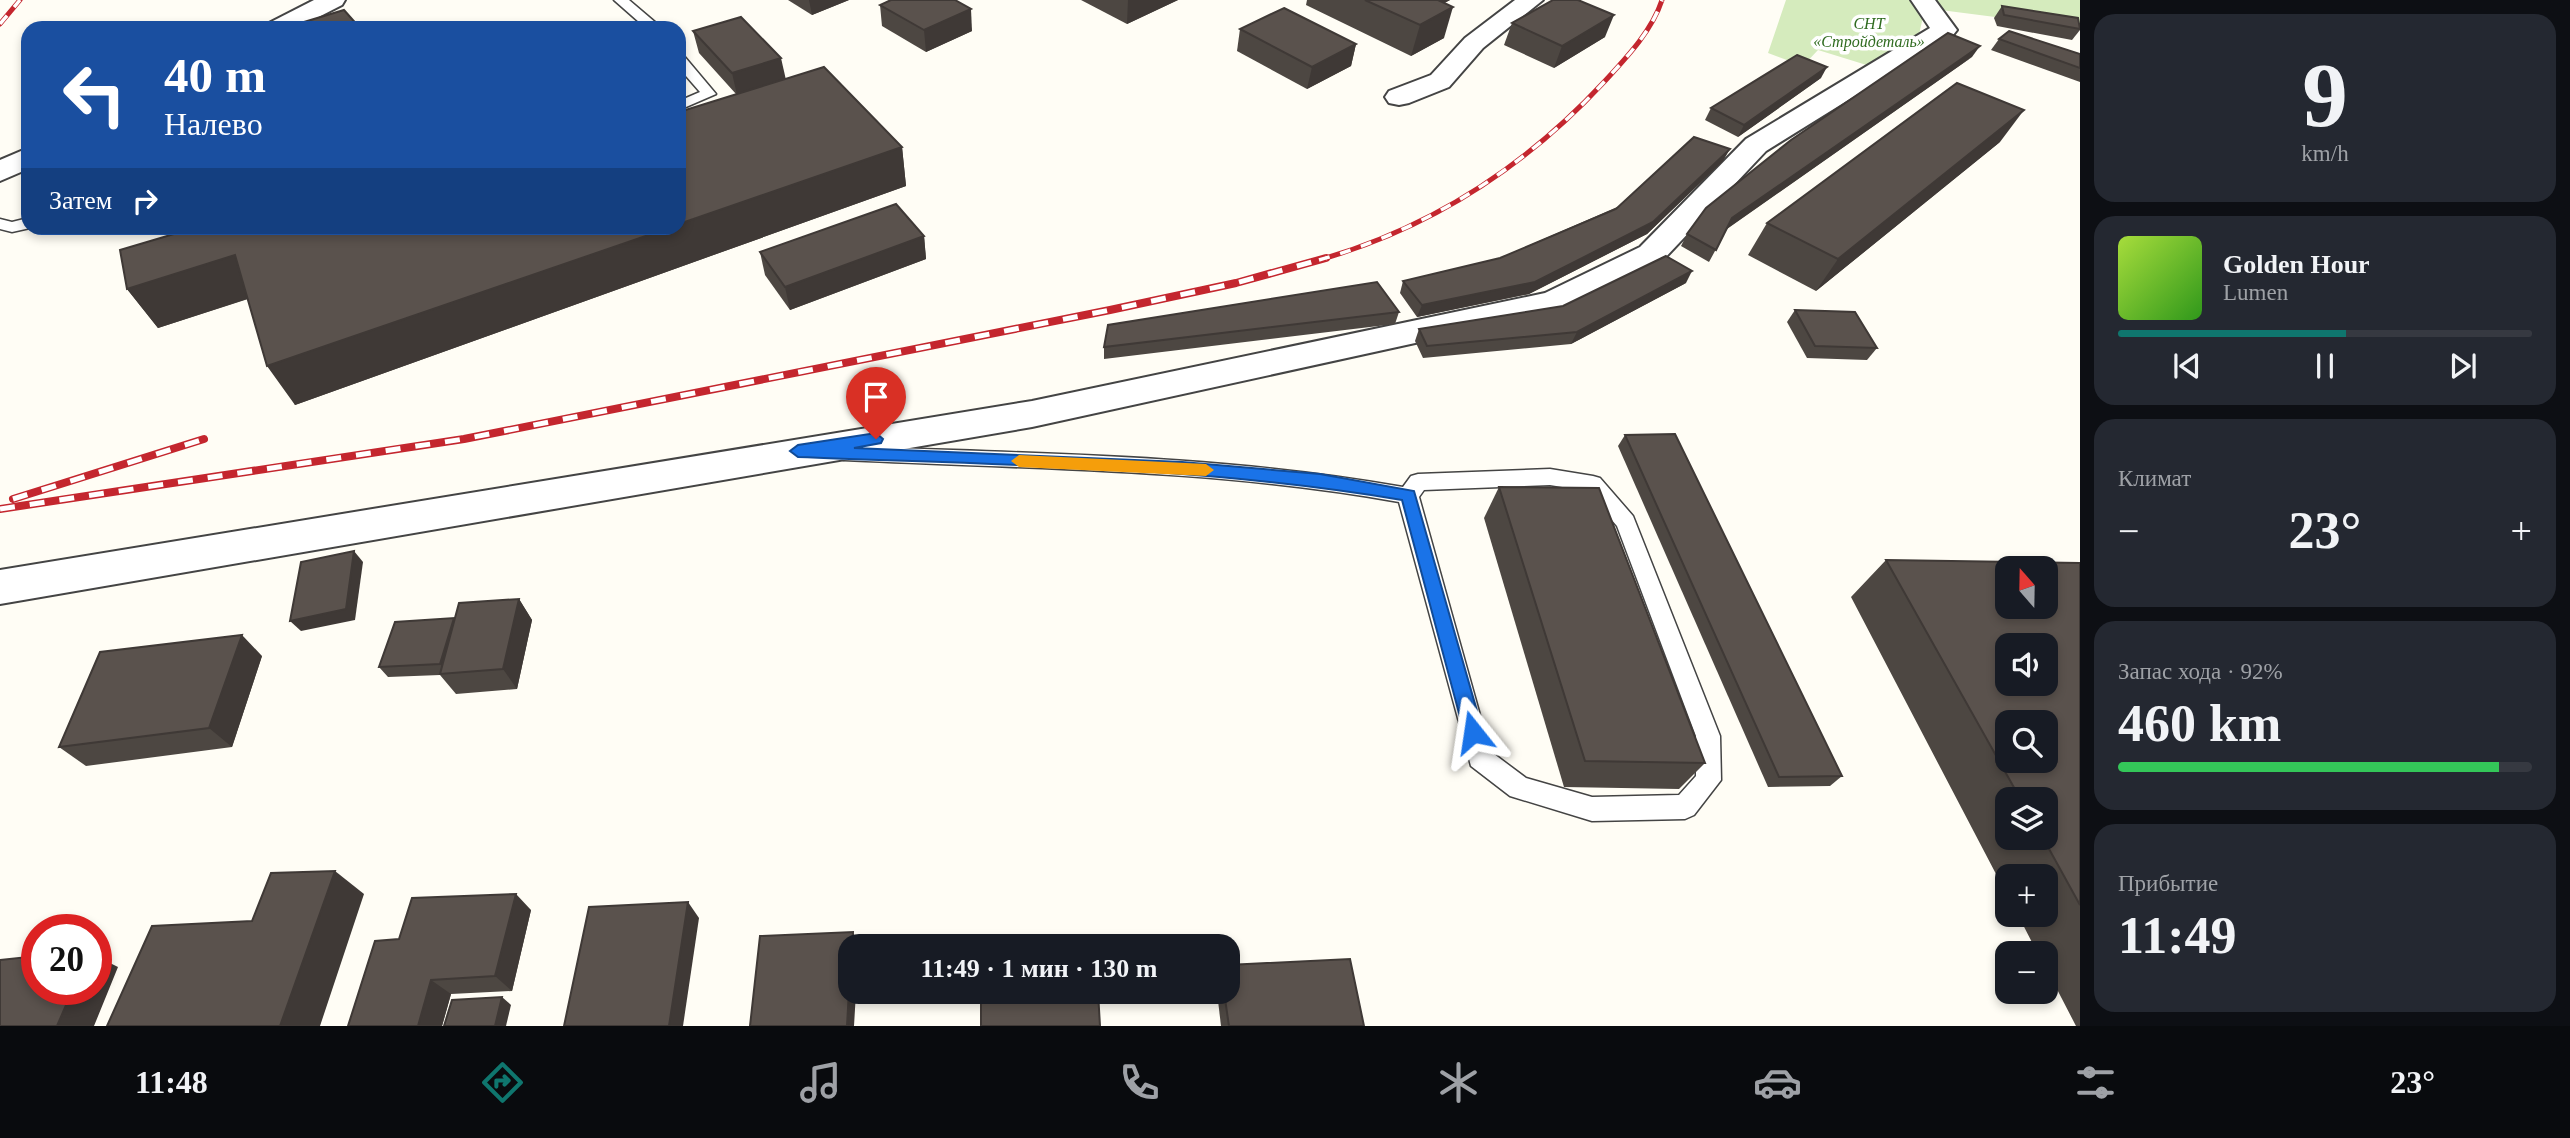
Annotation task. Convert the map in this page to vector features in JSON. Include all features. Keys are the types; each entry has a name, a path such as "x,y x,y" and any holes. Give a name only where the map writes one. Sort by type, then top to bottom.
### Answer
{"street":[{"path":"292,21 333,0"},
{"path":"1399,97 1440,81 1474,43 1531,0"},
{"path":"0,587 798,451 1032,414 1554,302 1651,254 1756,145 1944,30 1923,0"},
{"path":"0,172 21,161"}],"lane":[{"path":"621,0 641,21"},
{"path":"686,66 709,94 686,103"},
{"path":"0,224 12,227 21,225"},
{"path":"798,451 1182,468 1320,480 1409,496"},
{"path":"1550,477 1593,484 1626,522 1709,736 1708,780 1685,807 1592,809 1519,788 1480,758 1409,496 1418,482 1550,477"}],"green space":[{"name":"СНТ «Стройдеталь»","path":"1786,0 2080,0 2080,28 1925,8 1918,39 1873,67 1818,50 1803,66 1768,53"}],"building":[{"path":"891,0 955,0 971,9 924,30 880,5"},
{"path":"1365,0 1438,0 1453,7 1420,25"},
{"path":"1553,0 1578,0 1614,15 1562,46 1512,23"},
{"path":"2002,6 2078,18 2080,29 2004,15"},
{"path":"1284,8 1356,44 1312,67 1240,29"},
{"path":"344,10 354,21 307,21"},
{"path":"741,17 781,58 732,73 693,31"},
{"path":"2009,31 2080,54 2080,68 1999,39"},
{"path":"1948,33 1980,46 1732,218 1716,250 1687,234 1706,208 1791,140"},
{"path":"1797,55 1827,67 1744,125 1711,108"},
{"path":"824,67 902,147 686,222 686,110"},
{"path":"1957,83 2024,110 1838,259 1767,223"},
{"path":"1694,137 1730,149 1653,222 1535,282 1422,305 1403,281 1500,258 1616,209"},
{"path":"896,204 924,236 785,287 760,252"},
{"path":"170,235 649,235 267,366 235,255 127,289 120,250"},
{"path":"1666,256 1692,271 1577,332 1427,346 1419,329 1563,306"},
{"path":"1377,282 1399,312 1104,347 1108,325"},
{"path":"1795,310 1855,312 1877,348 1815,346"},
{"path":"1675,434 1842,776 1779,777 1625,435"},
{"path":"1499,487 1599,488 1705,763 1585,761"},
{"path":"354,551 346,609 290,621 301,562"},
{"path":"1886,560 1995,562 1995,620 2058,620 2058,563 2080,563 2080,905 2050,850 2058,850 2058,787 2014,787 2006,773 2058,773 2058,710 1995,710 1995,754"},
{"path":"519,599 503,669 440,674 459,603"},
{"path":"454,618 440,664 379,667 395,622"},
{"path":"242,635 209,728 59,747 100,652"},
{"path":"335,871 280,1026 107,1026 152,926 252,921 271,873"},
{"path":"516,894 495,976 431,980 418,1026 348,1026 375,941 399,939 412,898"},
{"path":"688,902 669,1026 564,1026 589,907"},
{"path":"853,932 838,934 838,1004 848,1004 847,1026 750,1026 760,936"},
{"path":"21,958 21,1005 66,1005 57,1026 0,1026 0,960"},
{"path":"1350,959 1364,1026 1229,1026 1226,1004 1240,1004 1240,964"},
{"path":"502,997 495,1026 444,1026 452,1000"},
{"path":"981,1004 1099,1004 1100,1026 981,1026"}],"railway":[{"path":"0,24 20,0"},
{"path":"1320,260 1360,247 1438,212 1509,167 1574,112 1612,73 1652,23 1662,0"},
{"path":"1320,260 1326,258"},
{"path":"0,509 464,439 1110,310 1236,283 1320,260"},
{"path":"13,499 204,439"}],"slow traffic":[{"path":"1019,461 1206,470"}],"route":[{"path":"876,439 798,451 1182,468 1320,480 1409,496 1473,732"}]}
